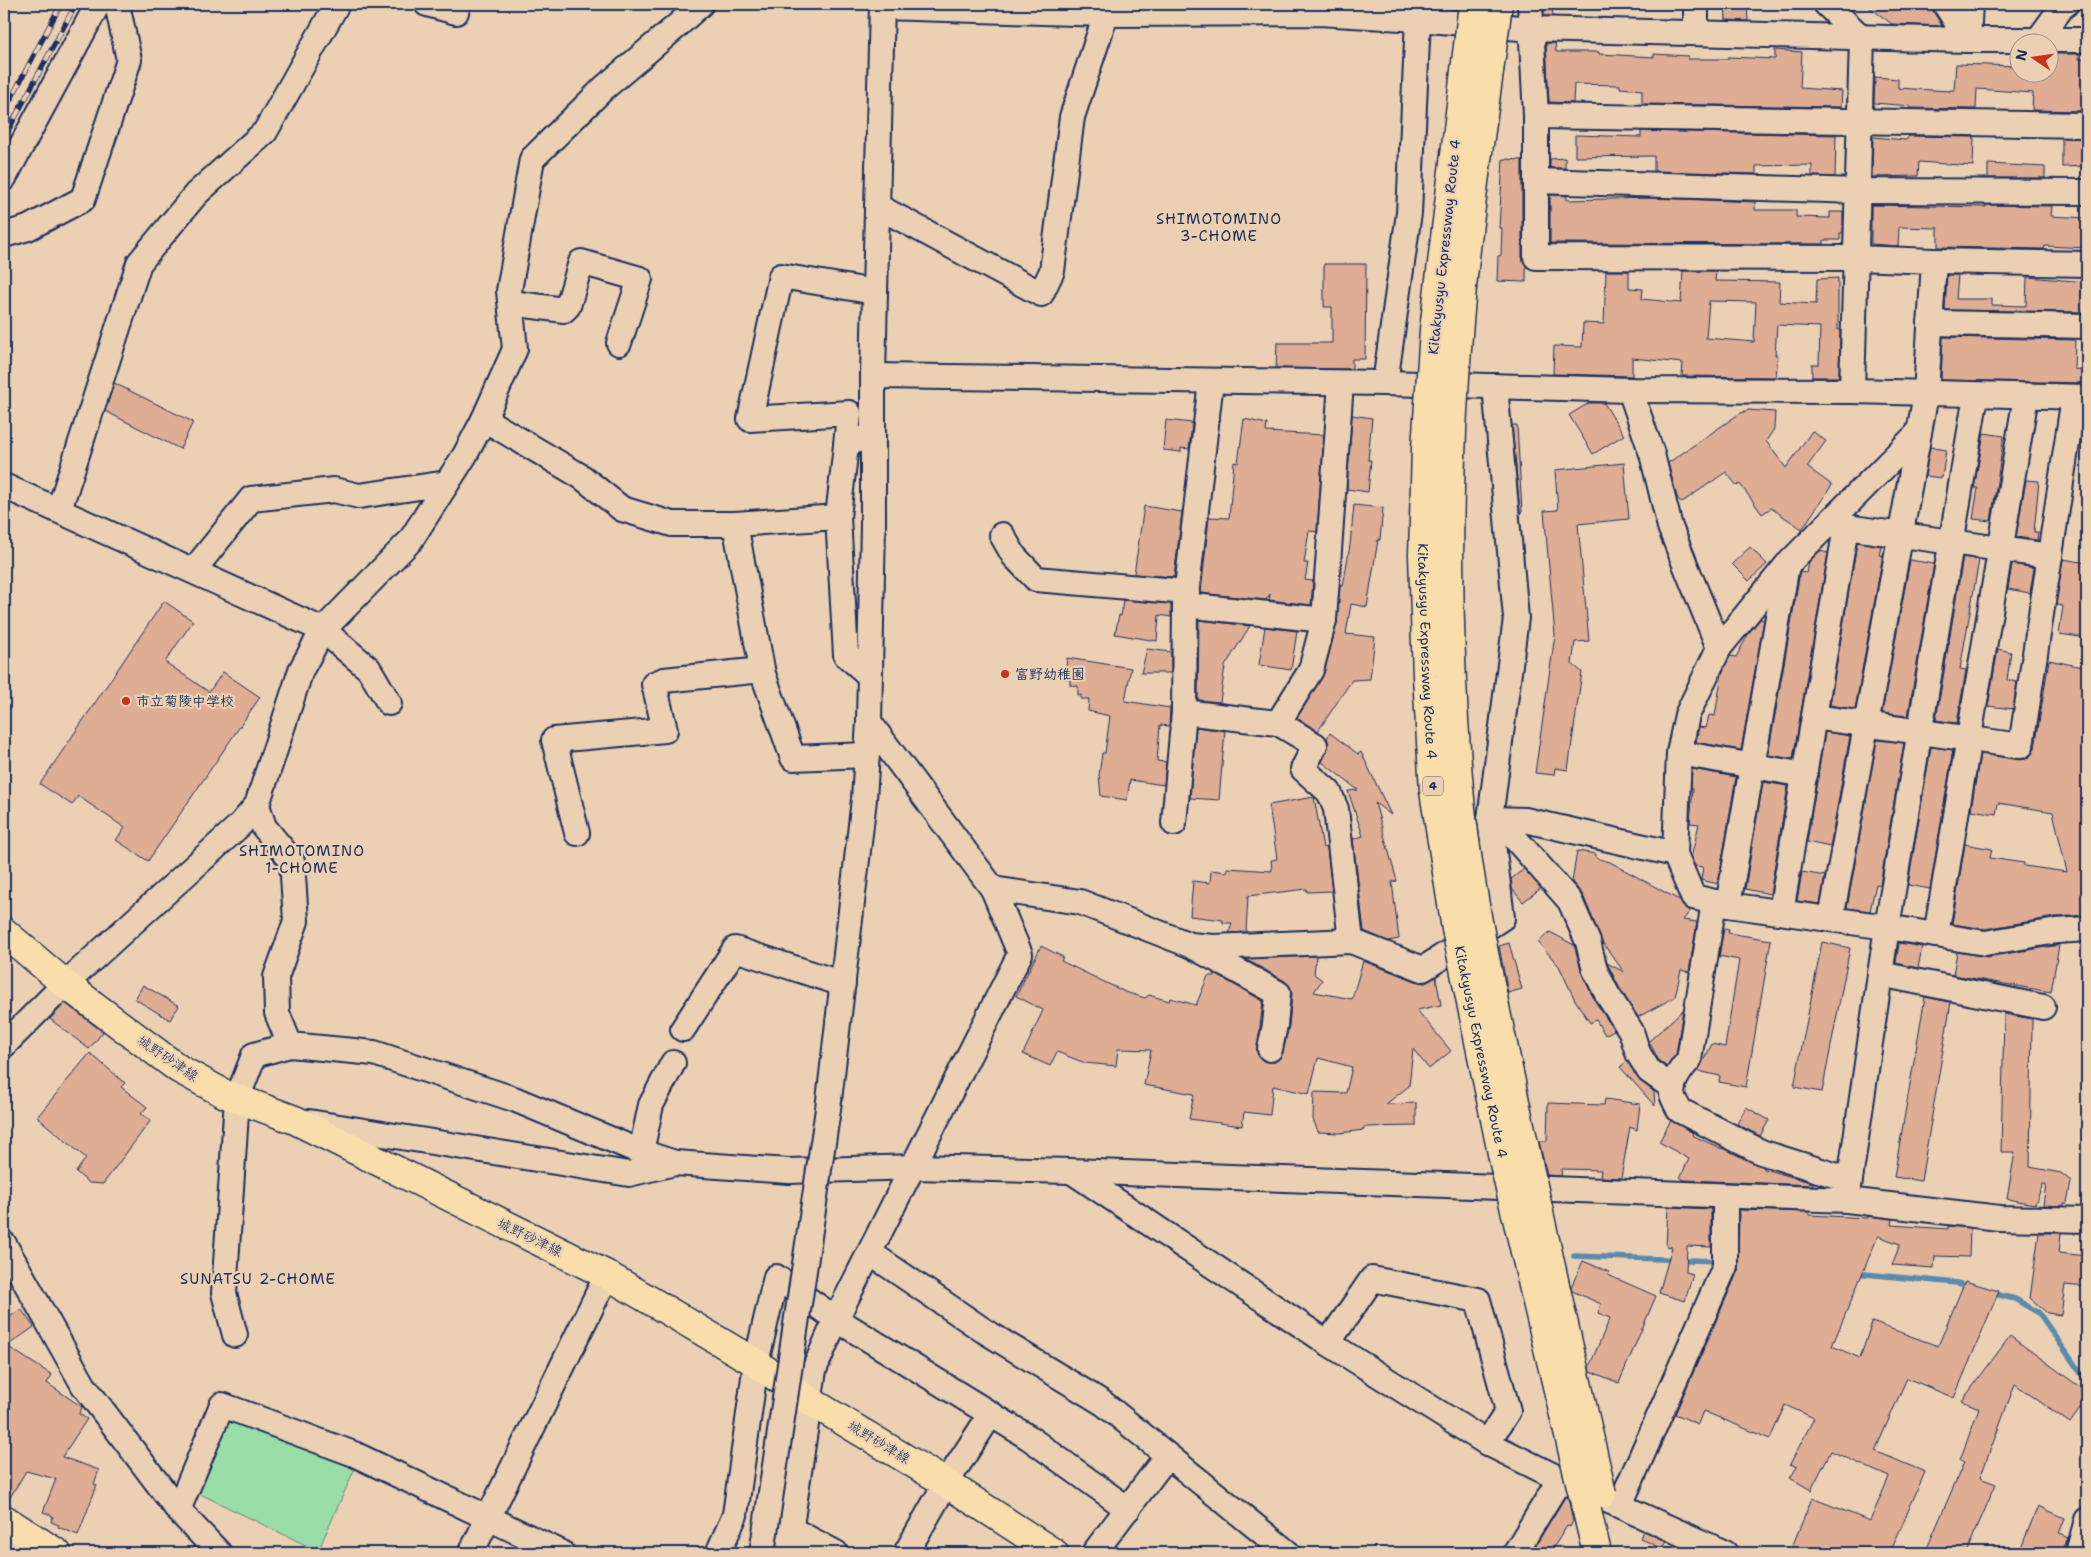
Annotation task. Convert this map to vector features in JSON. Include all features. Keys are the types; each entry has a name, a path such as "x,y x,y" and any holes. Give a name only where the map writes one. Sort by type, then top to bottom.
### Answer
{"main road":[{"name":"Kitakyusyu Expressway Route 4","path":"1473,4 1434,330 1426,448 1423,555 1427,676 1434,791 1456,929 1504,1168 1598,1553"},
{"name":"Kitakyusyu Expressway Route 4","path":"1498,4 1463,283 1450,454 1448,555 1451,674 1459,780 1467,857 1478,929 1527,1161 1616,1553"},
{"name":"城野砂津線","path":"4,932 65,984 180,1069 225,1094 295,1120 607,1275 756,1363 810,1401 946,1482 1054,1553"},
{"path":"4,1519 57,1553"}],"street":[{"path":"4,178 98,4"},
{"path":"4,235 28,228 84,199 129,60 118,4"},
{"path":"59,510 139,263 196,194 265,132 337,4"},
{"path":"427,4 456,12 458,4"},
{"path":"4,1045 65,984 240,825 257,805 301,670 323,630 410,540 465,455 484,419 515,348 509,291 532,159 679,14 701,4"},
{"path":"1530,4 1536,116 1536,257 1856,258 2087,264"},
{"path":"1696,20 1712,4"},
{"path":"1826,4 1862,38 1852,391"},
{"path":"1945,4 1968,40"},
{"path":"1968,40 1970,4"},
{"path":"2044,32 2066,4"},
{"path":"762,1553 828,1109 864,799 869,722 873,524 873,376 882,5 1106,14 1319,14 1418,19 1532,29 1696,20 1862,38 2008,40"},
{"path":"877,206 1042,294 1052,272 1072,117 1106,14"},
{"path":"1385,383 1409,212 1418,19"},
{"path":"2058,40 2087,40"},
{"path":"1536,116 2087,125"},
{"path":"1536,181 1858,191 2087,192"},
{"path":"1831,919 1926,394 1934,261"},
{"path":"511,303 564,310 568,306 581,262 640,279 619,343"},
{"path":"870,676 846,655 838,517 849,413 750,418 781,276 875,292"},
{"path":"1930,323 2087,326"},
{"path":"873,376 1385,383 1630,390 1852,391 2080,397 2050,556 2021,746 1814,717"},
{"path":"1174,823 1184,712 1186,599 1211,381"},
{"path":"1278,724 1311,670 1324,620 1342,383"},
{"path":"1190,945 1214,947 1351,941 1423,970 1502,918 1494,819 1516,618 1495,386"},
{"path":"1630,390 1652,454 1670,527 1719,648"},
{"path":"1848,1190 1887,927 1976,395"},
{"path":"1936,935 2026,396"},
{"path":"484,419 582,477 622,509 672,524 735,524 838,517"},
{"path":"1919,432 1787,565 1719,648 1687,714 1679,753 1675,854 1693,897 1721,903 1985,943 2057,931 2087,929"},
{"path":"846,445 873,434"},
{"path":"193,571 251,499 334,490 359,496 447,483"},
{"path":"4,486 323,630 369,669 389,703"},
{"path":"735,524 762,670 793,758 867,755"},
{"path":"1782,912 1846,527 2050,556"},
{"path":"1002,535 1014,556 1036,579 1324,620"},
{"path":"1787,565 1752,764 1689,1060 1682,1066 1673,1088 1672,1096 1679,1110 1761,1152 1848,1190 1999,1218 2087,1220"},
{"path":"577,833 554,740 665,730 654,684 664,680 762,670"},
{"path":"1184,712 1278,724 1315,745 1303,769 1329,792 1336,809 1351,941"},
{"path":"787,1553 814,1370 836,1319 1020,954 993,889 869,722"},
{"path":"1679,753 1752,764 1804,775"},
{"path":"257,805 264,827 292,860 296,920 276,977 277,1014 290,1045"},
{"path":"1494,819 1525,820 1675,854"},
{"path":"1494,819 1570,901 1588,942 1595,970 1606,994 1631,1031 1638,1053 1649,1071 1673,1088"},
{"path":"993,889 1080,902 1190,945 1278,993 1276,1025 1270,1049"},
{"path":"683,1029 734,949 842,984"},
{"path":"1880,974 2043,1007"},
{"path":"235,1334 224,1293 237,1099 254,1055 290,1045 374,1053 514,1099 640,1152 675,1163 789,1171 914,1167 1071,1171 1725,1197 1848,1190"},
{"path":"640,1152 651,1105 673,1063"},
{"path":"295,1120 629,1174 675,1163"},
{"path":"1071,1171 1328,1343 1487,1443 1560,1479 1725,1553"},
{"path":"1620,1505 1725,1258 1725,1197"},
{"path":"4,1244 84,1386 178,1510 219,1553"},
{"path":"870,1253 983,1330 1103,1403 1288,1553"},
{"path":"471,1553 607,1275"},
{"path":"718,1553 735,1514 756,1363 776,1277 836,1319 1028,1438 1128,1509"},
{"path":"1328,1343 1372,1279 1478,1300 1508,1410 1487,1443"},
{"path":"178,1510 222,1405 354,1454 562,1553"},
{"path":"906,1553 946,1482 991,1414"},
{"path":"1094,1553 1167,1456"},
{"path":"1515,1553 1560,1479"},
{"path":"2080,1553 2087,1520"},
{"path":"790,1529 836,1553"},
{"path":"4,1548 12,1553"}],"green space":[{"path":"225,1417 355,1468 318,1551 196,1492"}],"building":[{"path":"1544,4 1552,4 1553,16 1544,16"},
{"path":"1725,4 1747,4 1748,21 1726,20"},
{"path":"1865,4 1931,4 1942,26 1892,24"},
{"path":"1546,43 1555,43 1556,52 1599,52 1599,54 1654,57 1654,54 1688,56 1688,59 1728,59 1728,57 1775,59 1775,50 1802,52 1800,88 1842,91 1841,107 1642,104 1642,90 1620,88 1620,85 1574,84 1573,103 1549,102"},
{"path":"2058,54 2079,54 2079,59 2087,59 2087,111 2032,110 2033,93 1977,89 1976,109 1910,108 1910,106 1874,103 1875,77 1898,79 1898,88 1950,91 1954,90 1956,64 2008,66 2008,82 2058,82"},
{"path":"1641,131 1836,135 1835,177 1812,176 1812,165 1756,166 1756,174 1654,171 1654,156 1575,157 1575,135 1641,137"},
{"path":"1909,136 1974,137 1973,166 1919,162 1918,176 1872,177 1873,137 1906,140"},
{"path":"2062,138 2087,139 2087,166 2062,167"},
{"path":"1565,158 1565,168 1550,168 1550,159"},
{"path":"1503,159 1522,160 1522,257 1526,266 1526,282 1497,281 1498,256 1501,255 1502,228 1499,228"},
{"path":"1988,164 2045,167 2045,178 1988,178"},
{"path":"1550,195 1567,196 1567,200 1653,198 1755,202 1755,210 1796,210 1796,217 1830,218 1830,212 1843,212 1843,233 1840,233 1840,240 1824,240 1824,244 1550,243"},
{"path":"1871,205 2052,206 2051,216 2087,218 2087,248 2045,246 2044,249 1938,247 1938,228 1899,227 1898,246 1871,244"},
{"path":"1324,264 1366,264 1365,359 1352,359 1352,369 1276,368 1277,343 1332,343 1332,307 1324,307"},
{"path":"1606,271 1629,271 1629,288 1643,289 1642,299 1681,303 1683,271 1716,271 1715,281 1780,282 1779,302 1816,304 1817,279 1838,278 1839,377 1812,377 1812,364 1819,364 1820,327 1777,325 1775,355 1778,355 1776,377 1682,376 1683,363 1632,358 1632,376 1553,374 1554,346 1582,347 1583,323 1604,324","holes":["1709,301 1756,302 1754,342 1706,338"]},
{"path":"1947,275 1958,275 1956,299 1992,299 1992,305 2026,306 2027,277 2087,282 2087,312 1945,310"},
{"path":"1943,337 2075,340 2074,369 2087,370 2087,383 1941,380"},
{"path":"114,383 193,422 180,449 105,411"},
{"path":"1589,403 1604,403 1624,435 1593,454 1569,415"},
{"path":"1748,410 1775,412 1774,429 1766,441 1786,468 1812,431 1826,441 1807,467 1832,485 1802,529 1771,508 1762,514 1740,484 1737,486 1726,472 1681,503 1677,497 1668,463 1739,414"},
{"path":"1352,415 1372,418 1368,460 1371,460 1368,492 1347,489"},
{"path":"1244,419 1267,424 1266,432 1324,435 1317,532 1309,531 1304,563 1308,563 1305,580 1313,581 1311,605 1269,600 1270,594 1266,600 1201,593 1209,517 1229,518 1234,462 1238,463"},
{"path":"1166,420 1192,423 1189,449 1181,448 1181,452 1163,450"},
{"path":"1512,425 1517,425 1522,512 1520,513"},
{"path":"1984,433 2004,436 1991,521 1973,519 1978,488 1974,488"},
{"path":"1930,447 1946,450 1942,478 1925,476"},
{"path":"1624,463 1629,519 1578,524 1589,641 1575,642 1572,664 1582,672 1568,770 1555,768 1554,775 1535,773 1555,635 1544,511 1558,510 1555,470"},
{"path":"2026,480 2039,481 2034,532 2038,532 2037,540 2016,537"},
{"path":"1354,505 1383,508 1380,540 1378,540 1367,607 1351,604 1346,634 1375,637 1370,679 1352,680 1318,731 1297,718 1324,673 1337,623 1340,586 1343,586"},
{"path":"1144,506 1182,512 1174,577 1134,574"},
{"path":"1857,542 1881,546 1879,555 1883,555 1855,709 1830,705"},
{"path":"1750,547 1767,564 1749,581 1732,564"},
{"path":"1820,551 1828,553 1793,759 1768,755 1800,572 1807,573 1809,562"},
{"path":"1963,557 1979,560 1960,669 1966,670 1957,723 1936,720"},
{"path":"2063,559 2087,563 2087,638 2059,634 2063,606 2056,605"},
{"path":"1910,560 1934,564 1908,716 1882,713"},
{"path":"2012,564 2034,568 2030,593 2008,589"},
{"path":"1123,600 1171,604 1171,617 1159,615 1157,641 1115,634 1119,615 1121,616"},
{"path":"164,601 193,621 165,662 209,692 223,672 260,697 148,861 116,840 125,828 78,796 72,805 40,784"},
{"path":"1760,619 1764,620 1741,750 1696,742 1699,727 1706,728 1709,715 1715,716 1722,673 1730,656 1736,657 1750,631"},
{"path":"1199,620 1250,626 1225,666 1220,702 1198,700"},
{"path":"1265,627 1297,631 1291,670 1259,665"},
{"path":"1147,649 1171,652 1171,673 1141,673"},
{"path":"1998,649 2011,652 2007,680 2017,682 2013,709 1988,706"},
{"path":"1067,658 1131,668 1125,701 1170,708 1169,726 1160,725 1157,761 1166,762 1164,785 1130,780 1127,800 1101,796 1099,775 1102,753 1105,753 1110,716 1088,711 1089,699 1081,699 1081,695 1078,695 1078,686 1070,685 1070,679 1065,678"},
{"path":"2049,660 2087,668 2087,915 2055,917 1985,929 1952,924 1965,844 1992,849 1990,858 2024,863 2024,866 2067,872 2053,812 1998,803 1996,814 1971,810 1980,754 2020,760 2027,759 2032,754 2035,748"},
{"path":"1196,727 1225,731 1219,800 1190,798"},
{"path":"1825,732 1850,736 1830,847 1807,842"},
{"path":"1330,733 1358,754 1361,752 1391,815 1375,803 1397,881 1392,882 1399,939 1388,941 1364,931 1353,839 1363,836 1348,791 1358,790 1322,762 1329,744 1327,738"},
{"path":"1877,740 1904,743 1880,885 1876,884 1870,911 1847,908"},
{"path":"1931,747 1953,750 1930,889 1908,885"},
{"path":"1692,769 1736,777 1718,884 1701,880 1703,867 1695,866 1691,858 1699,824 1690,823 1693,788 1691,788"},
{"path":"1763,782 1788,786 1770,894 1745,889"},
{"path":"1314,797 1323,848 1327,847 1332,891 1307,892 1307,889 1248,896 1246,932 1229,933 1232,923 1190,916 1193,881 1210,883 1211,870 1227,872 1227,868 1272,871 1271,860 1277,859 1269,805"},
{"path":"1577,851 1596,854 1596,858 1610,862 1679,900 1690,911 1683,920 1697,922 1689,972 1681,970 1675,997 1638,1017 1619,987 1607,963 1624,972 1602,942 1583,895 1572,882"},
{"path":"1524,869 1541,888 1523,902 1512,889 1511,879"},
{"path":"1802,872 1825,876 1820,904 1797,901"},
{"path":"1724,928 1729,929 1728,933 1771,940 1746,1087 1719,1082 1720,1076 1698,1071 1712,1044 1725,1047 1739,960 1719,956"},
{"path":"1550,932 1574,945 1583,976 1595,1001 1614,1030 1605,1035 1596,1020 1590,1023 1575,1000 1559,966 1538,942"},
{"path":"1822,942 1850,948 1822,1092 1794,1087"},
{"path":"1509,943 1522,989 1508,993 1499,946"},
{"path":"1899,943 1922,947 1918,968 1896,963"},
{"path":"2059,945 2051,992 1953,975 1957,952 1987,957"},
{"path":"1041,946 1063,957 1061,961 1125,992 1145,998 1149,995 1169,1001 1170,998 1196,1005 1208,976 1215,976 1215,974 1263,1001 1257,1053 1261,1059 1268,1062 1275,1062 1283,1052 1289,1026 1292,994 1290,987 1285,981 1245,959 1316,956 1314,974 1322,980 1314,992 1352,999 1363,961 1418,982 1425,983 1436,977 1441,1005 1417,1010 1451,1051 1429,1069 1413,1049 1409,1086 1386,1104 1416,1103 1416,1126 1364,1127 1364,1130 1340,1133 1318,1132 1313,1119 1314,1092 1346,1093 1352,1067 1318,1058 1309,1094 1273,1086 1270,1115 1244,1112 1242,1126 1189,1119 1194,1094 1144,1085 1151,1050 1118,1049 1116,1066 1085,1063 1057,1052 1050,1066 1023,1054 1043,1010 1016,996"},
{"path":"143,985 179,1006 170,1020 135,999"},
{"path":"1925,997 1951,1002 1921,1181 1894,1177"},
{"path":"65,1003 103,1032 89,1049 50,1019"},
{"path":"1683,1010 1676,1054 1667,1067 1659,1061 1649,1041"},
{"path":"2004,1014 2032,1019 2030,1167 2061,1173 2071,1181 2067,1203 2064,1203 2064,1206 2043,1205 2046,1184 2043,1184 2035,1204 2007,1199 2015,1152 2001,1152"},
{"path":"90,1053 125,1083 121,1087 147,1107 141,1114 151,1120 103,1184 89,1183 76,1172 86,1158 37,1117"},
{"path":"1627,1061 1638,1078 1654,1092 1655,1106 1620,1067"},
{"path":"1605,1099 1640,1104 1637,1130 1630,1127 1621,1178 1600,1177 1601,1170 1562,1169 1561,1176 1547,1175 1539,1141 1547,1141 1548,1103 1604,1105"},
{"path":"1746,1107 1769,1120 1760,1136 1737,1124"},
{"path":"1671,1120 1693,1133 1692,1135 1764,1167 1764,1169 1813,1183 1813,1185 1685,1180 1680,1178 1689,1159 1659,1142"},
{"path":"1668,1207 1711,1209 1711,1247 1687,1246 1686,1272 1693,1274 1685,1301 1659,1293 1672,1247 1666,1246"},
{"path":"1739,1210 1809,1212 1809,1215 1868,1218 1868,1216 1893,1219 1892,1225 1948,1229 1948,1226 1970,1228 1969,1257 1935,1256 1934,1268 1892,1265 1900,1244 1878,1236 1832,1346 1860,1358 1872,1322 1938,1346 1965,1281 1999,1291 1954,1398 1907,1378 1875,1451 1925,1472 1890,1553 1808,1553 1792,1547 1812,1498 1870,1521 1889,1477 1831,1451 1811,1490 1790,1478 1797,1467 1790,1464 1814,1418 1785,1405 1770,1439 1703,1411 1698,1424 1675,1414 1738,1271"},
{"path":"2039,1233 2061,1233 2059,1253 2087,1256 2087,1287 2065,1285 2061,1315 2047,1313 2030,1298"},
{"path":"1583,1261 1609,1272 1608,1275 1656,1296 1619,1383 1590,1371 1589,1367 1610,1318 1598,1313 1601,1304 1572,1291 1571,1287"},
{"path":"21,1309 34,1327 7,1346 52,1375 47,1383 82,1407 79,1414 87,1419 62,1457 99,1470 94,1484 97,1485 78,1535 58,1527 59,1525 51,1522 53,1516 43,1512 56,1479 26,1471 6,1504 4,1504 4,1321"},
{"path":"2010,1336 2087,1392 2087,1399 2070,1423 2015,1384 1980,1478 1996,1484 1966,1553 1925,1553 1964,1462 1960,1460 1979,1408 1962,1401"},
{"path":"1565,1497 1568,1498 1573,1521 1570,1527 1567,1526 1550,1553 1531,1553"},
{"path":"2038,1506 2065,1518 2059,1533 2068,1537 2062,1553 2019,1553"},
{"path":"1643,1531 1666,1541 1662,1549 1640,1538"}],"waterway":[{"path":"1574,1256 1719,1261"},
{"path":"1855,1273 1957,1283 1970,1287"},
{"path":"1991,1293 2015,1299 2039,1313 2082,1375 2087,1378"}],"railway":[{"path":"4,112 61,4"},
{"path":"4,138 76,4"}],"place":[{"name":"富野幼稚園","path":"1005,674"},
{"name":"市立菊陵中学校","path":"126,701"}],"district":[{"name":"SHIMOTOMINO 3-CHOME","path":"1219,228"},
{"name":"SHIMOTOMINO 1-CHOME","path":"302,860"},
{"name":"SUNATSU 2-CHOME","path":"258,1279"}]}
